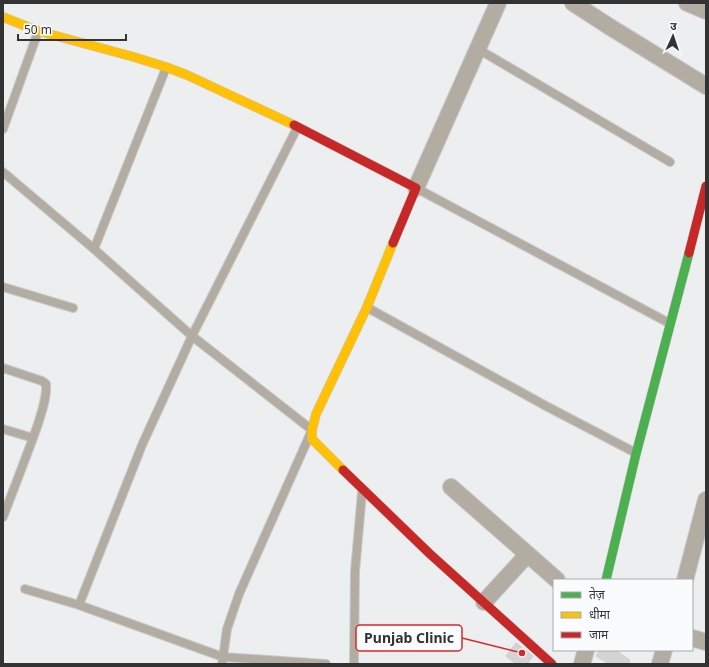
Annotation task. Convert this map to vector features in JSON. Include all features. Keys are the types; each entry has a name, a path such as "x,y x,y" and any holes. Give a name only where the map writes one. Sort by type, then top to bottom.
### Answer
{"street":[{"path":"498,3 416,188 367,307 316,414 312,430 312,439 362,490 549,663"},
{"path":"573,3 706,86"},
{"path":"687,3 706,11"},
{"path":"3,17 38,31 166,67 211,86 297,127 416,188"},
{"path":"606,579 636,454 706,186"},
{"path":"451,487 556,579"},
{"path":"685,579 706,500"},
{"path":"484,602 527,555"},
{"path":"693,638 706,642"},
{"path":"582,664 586,651"},
{"path":"660,664 664,651"}],"lane":[{"path":"3,129 38,31"},
{"path":"478,49 670,162"},
{"path":"94,249 166,67"},
{"path":"79,605 142,445 192,336 297,127"},
{"path":"3,172 94,249 192,336 312,430 239,594 227,629 223,660"},
{"path":"416,188 670,323"},
{"path":"3,287 73,308"},
{"path":"367,307 636,454"},
{"path":"3,368 42,381 46,384 46,398 33,438 3,517"},
{"path":"3,428 33,438"},
{"path":"354,664 355,572 362,490"},
{"path":"25,589 79,605 223,660 326,664"}],"building":[{"path":"516,643 533,656 527,664 516,664 506,656"},
{"path":"599,651 616,651 630,660 628,664 609,664 596,656"}],"traffic: fast":[{"path":"606,579 636,454 689,253"}],"traffic: slow":[{"path":"3,17 38,31 166,67 187,75 294,125"},
{"path":"343,470 312,439 312,430 316,414 367,307 393,243"}],"traffic: jam":[{"path":"294,125 416,188 393,243"},
{"path":"689,253 706,186"},
{"path":"343,470 430,554 552,664"}],"place":[{"name":"Punjab Clinic","path":"522,653"}]}
